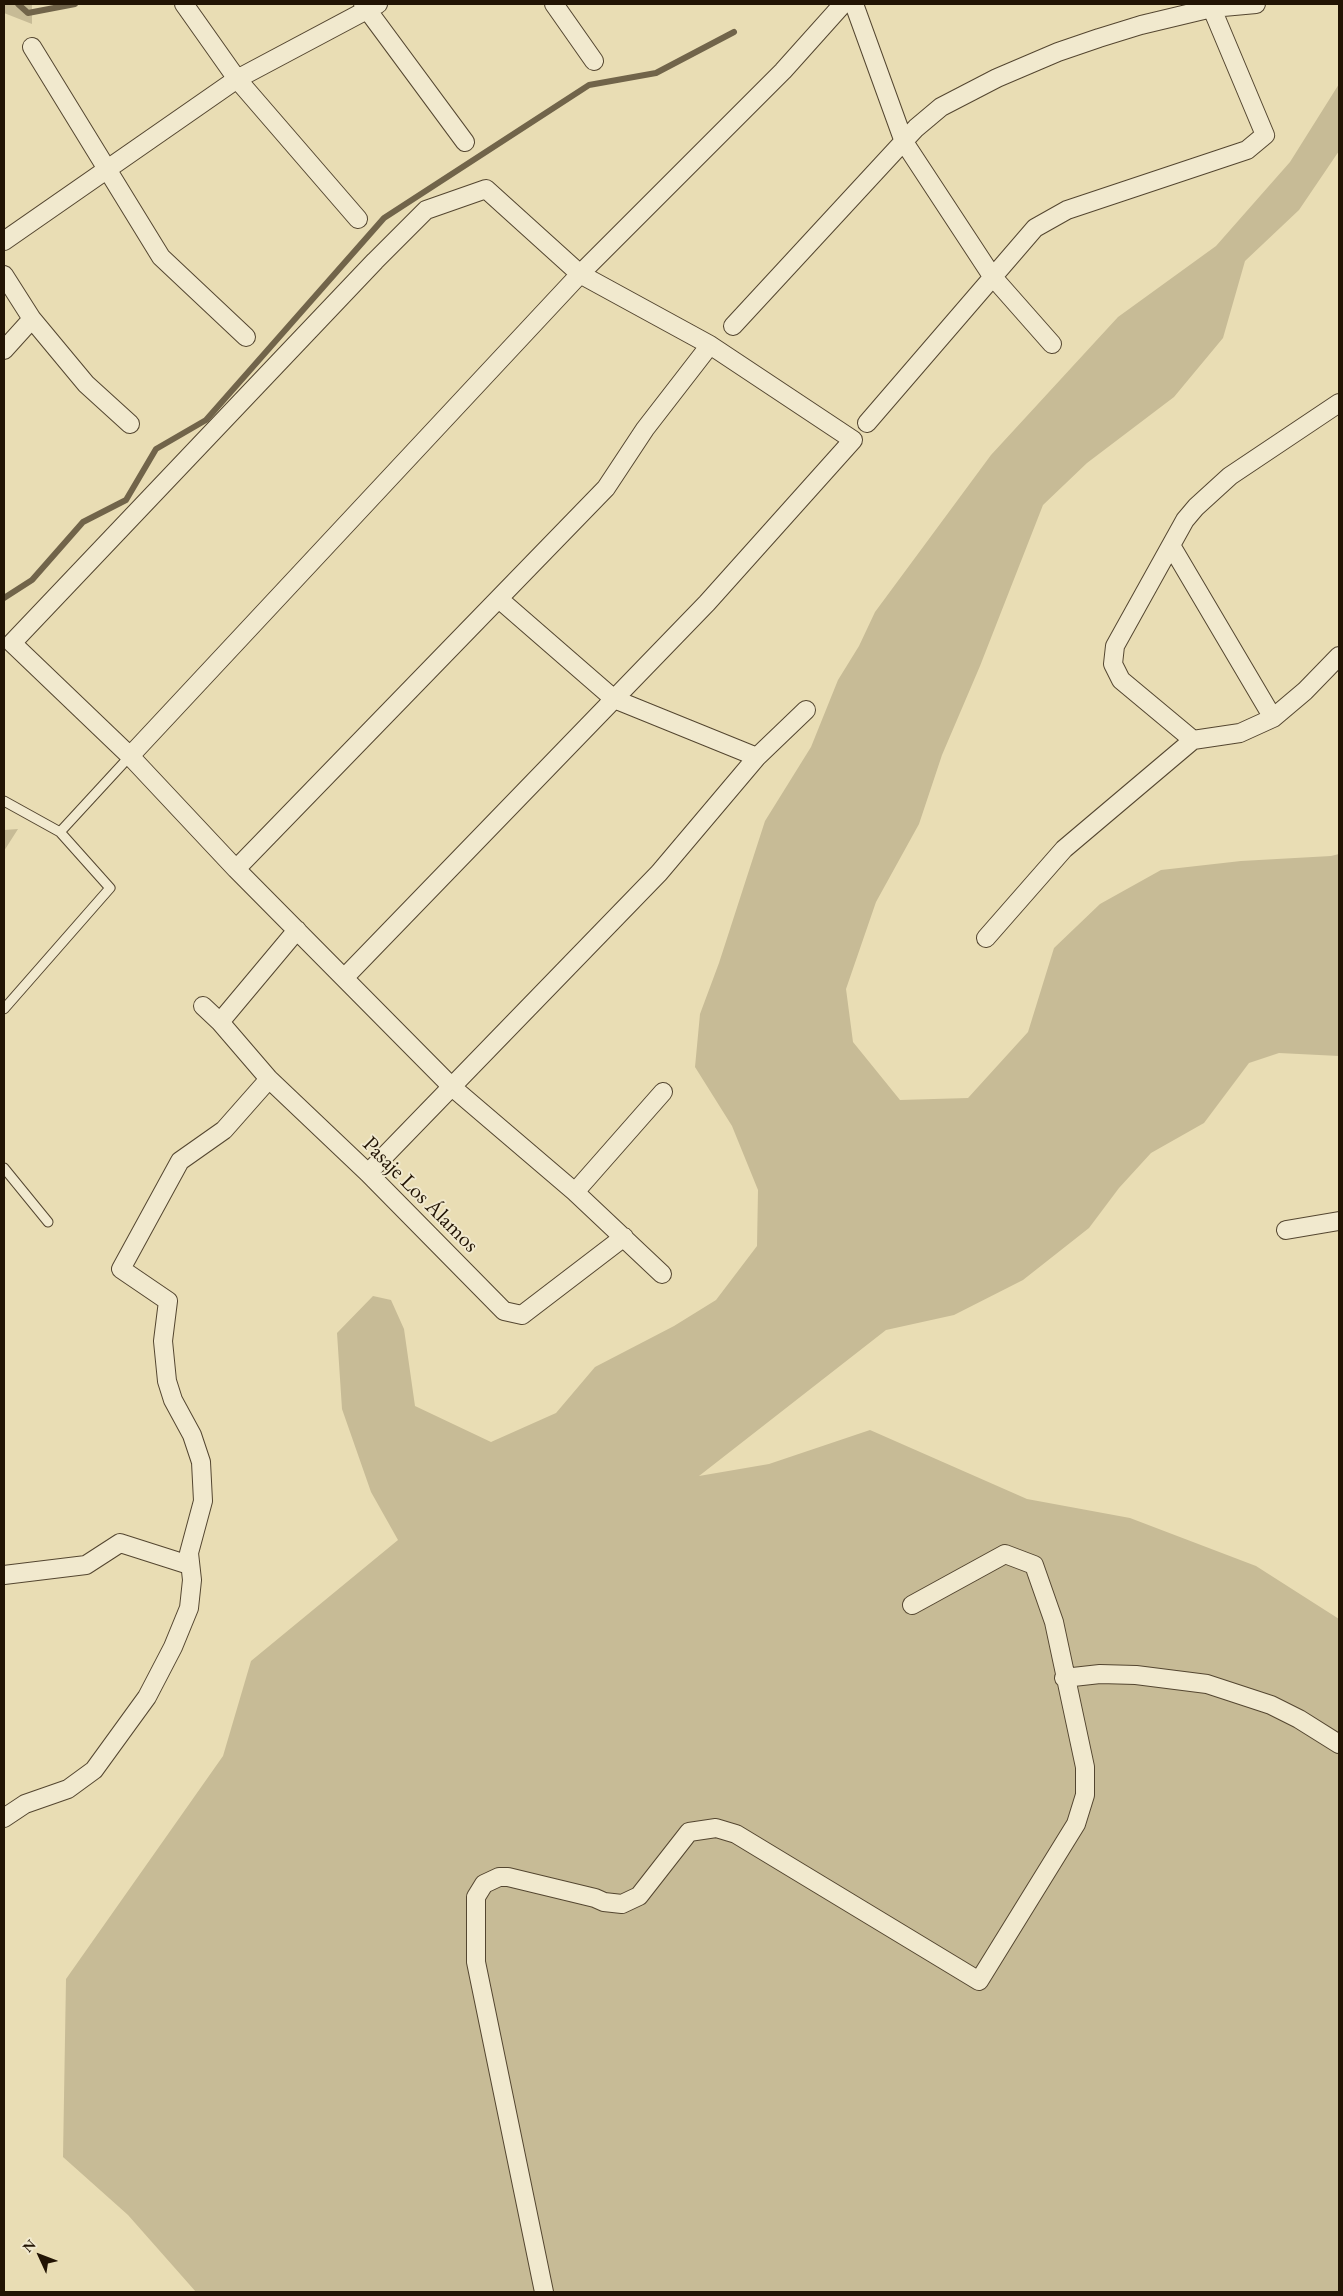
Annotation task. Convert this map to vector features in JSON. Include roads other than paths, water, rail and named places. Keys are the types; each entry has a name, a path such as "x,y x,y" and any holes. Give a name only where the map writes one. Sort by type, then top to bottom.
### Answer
{"street":[{"path":"184,4 237,79 358,220"},
{"path":"554,4 594,62"},
{"path":"130,756 580,274 783,71 843,4"},
{"path":"854,4 904,142 992,276 1052,344"},
{"path":"733,326 916,128 941,107 997,78 1058,52 1099,38 1211,6 1256,4"},
{"path":"4,241 237,79 369,6 465,142"},
{"path":"867,423 1034,228 1056,214 1247,150 1265,135 1211,6"},
{"path":"32,47 161,257 246,337"},
{"path":"345,977 707,603 853,440 710,345 580,274 486,189 426,210 374,261 12,643 130,756 236,869 345,977 452,1088 575,1192 662,1274"},
{"path":"4,274 32,319 86,384 130,424"},
{"path":"4,350 32,319"},
{"path":"236,869 606,488 645,429 710,345"},
{"path":"1193,740 1121,680 1113,664 1115,646 1172,547 1185,520 1196,507 1230,476 1339,403"},
{"path":"1172,547 1273,718"},
{"path":"499,599 614,699 757,757"},
{"path":"986,938 1064,849 1193,740 1240,733 1273,718 1305,691 1339,656"},
{"path":"368,1173 659,873 757,757 806,710"},
{"path":"220,1022 297,930"},
{"name":"Pasaje Los Álamos","path":"202,1006 220,1022 269,1079 368,1173 504,1311 522,1315 624,1237"},
{"path":"4,1818 25,1804 68,1789 88,1775 104,1757 147,1697 173,1648 189,1608 192,1594 189,1566 191,1540 203,1501 203,1476 197,1448 173,1400 167,1381 163,1341 168,1301 121,1269 180,1160 224,1130 269,1079"},
{"path":"575,1192 662,1092"},
{"path":"1286,1230 1339,1221"},
{"path":"4,1575 86,1565 120,1543 189,1566"},
{"path":"544,2292 476,1962 476,1897 484,1884 499,1877 508,1877 595,1898 604,1902 622,1904 640,1896 651,1879 689,1832 707,1828 722,1829 736,1834 979,1980 1076,1824 1082,1810 1086,1782 1085,1767 1064,1678 1054,1622 1034,1565 1006,1554 912,1605"},
{"path":"1064,1678 1100,1674 1136,1674 1207,1684 1271,1705 1299,1719 1339,1744"}],"lane":[{"path":"60,832 130,756"},
{"path":"4,801 60,832 110,888 4,1009"},
{"path":"4,1168 48,1222"}],"waterway":[{"path":"18,4 28,13 75,4"},
{"path":"4,598 32,580 83,522 126,500 156,449 206,420 384,218 589,85 656,73 734,32"}]}
